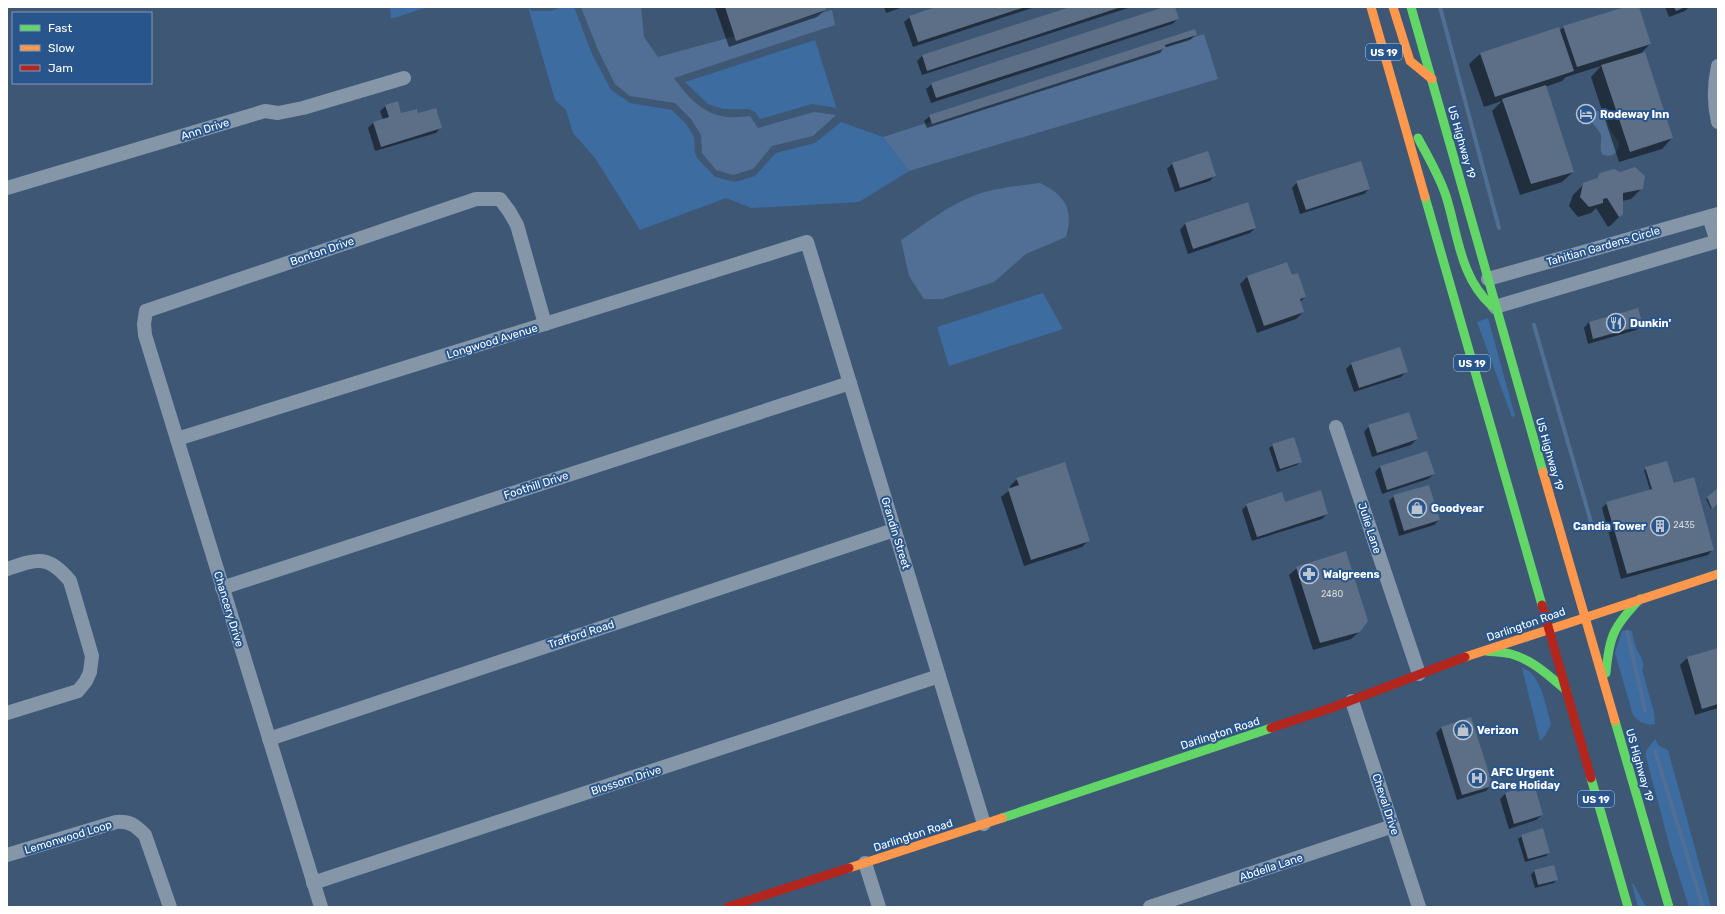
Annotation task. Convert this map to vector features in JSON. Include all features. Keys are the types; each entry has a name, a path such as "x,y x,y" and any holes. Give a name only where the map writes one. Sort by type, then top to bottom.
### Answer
{"main road":[{"name":"US 19","path":"1370,7 1397,96 1628,907"},
{"path":"1393,7 1410,61 1432,80"},
{"name":"US Highway 19","path":"1411,7 1495,307 1668,907"},
{"path":"1397,96 1441,183 1467,270 1483,300 1495,307"},
{"name":"Darlington Road","path":"734,906 1352,701 1419,674 1548,629 1718,574"},
{"path":"1605,687 1608,643 1621,618 1640,599"},
{"path":"1486,651 1511,654 1521,657 1530,662 1566,690"}],"street":[{"path":"1718,66 1715,78 1716,113 1718,122"},
{"name":"Ann Drive","path":"7,188 265,111 278,113 303,108 404,78"},
{"name":"Bonton Drive","path":"146,311 476,199 500,199 517,225 545,324"},
{"path":"1495,307 1717,241 1714,215"},
{"name":"Tahitian Gardens Circle","path":"1488,279 1714,215"},
{"name":"Longwood Avenue","path":"177,439 807,242"},
{"name":"Grandin Street","path":"807,242 984,824"},
{"name":"Chancery Drive","path":"146,311 144,324 145,335 321,907"},
{"name":"Foothill Drive","path":"222,588 850,383"},
{"name":"Julie Lane","path":"1336,426 1419,674"},
{"name":"Trafford Road","path":"269,739 894,530"},
{"path":"7,569 35,560 49,563 62,572 70,581 92,656 90,672 86,681 78,691 7,713"},
{"name":"Blossom Drive","path":"313,883 939,676"},
{"name":"Cheval Drive","path":"1352,701 1420,907"},
{"name":"Lemonwood Loop","path":"7,855 116,822 127,822 137,827 145,835 170,907"},
{"name":"Abdella Lane","path":"1150,907 1393,826"},
{"path":"865,863 879,907"}],"shaded area":[{"path":"390,7 428,7 391,19"},
{"path":"528,7 532,11 551,11 561,7 574,7 592,54 611,90 630,103 672,110 686,124 694,137 695,153 697,158 715,177 735,182 755,176 776,153 815,143 841,122 883,137 909,171 859,202 751,208 726,198 640,230 595,158 573,133 566,110 555,100"},
{"path":"581,7 641,7 644,37 658,57 832,10 835,25 674,78 694,102 707,111 724,117 750,116 758,128 814,112 836,115 813,136 772,146 753,169 733,175 716,170 702,153 701,135 691,119 675,103 630,96 615,84 598,50"},
{"path":"1204,34 1218,79 909,171 883,137"},
{"path":"815,40 837,108 812,104 760,119 755,112 749,109 723,109 708,104 685,82"},
{"path":"1598,111 1604,113 1611,131 1619,143 1618,150 1614,154 1608,156 1602,154 1600,132 1590,118 1590,115"},
{"path":"1040,183 1056,193 1065,204 1069,218 1066,237 1026,254 994,282 942,299 924,299 909,276 901,240 945,210 963,200 981,193 998,189"},
{"path":"1043,293 1063,329 949,366 937,327"},
{"path":"1488,318 1515,416 1512,417 1477,322"},
{"path":"1622,631 1632,631 1635,645 1643,662 1642,670 1654,712 1655,724 1643,723 1633,715 1615,653"},
{"path":"1522,668 1534,676 1538,683 1545,700 1551,724 1545,736 1540,741"},
{"path":"1655,739 1659,746 1668,750 1711,907 1689,907 1671,851 1646,757 1646,751"},
{"path":"1633,883 1646,907 1638,907"}],"building":[{"path":"725,7 825,7 826,10 736,41"},
{"path":"936,7 1025,7 918,42 909,16"},
{"path":"1070,7 1121,7 927,71 922,55"},
{"path":"1164,7 1175,7 1179,19 936,98 931,83"},
{"path":"1625,7 1639,7 1651,44 1577,67 1563,26"},
{"path":"1674,7 1685,7 1676,11"},
{"path":"1559,27 1574,71 1495,97 1480,53"},
{"path":"1195,29 1197,35 1165,45 1166,48 932,124 929,115"},
{"path":"1645,52 1673,138 1630,152 1601,65"},
{"path":"1546,85 1574,172 1531,184 1502,99"},
{"path":"398,101 401,113 417,109 418,113 436,108 442,128 381,147 373,122 389,117 385,105"},
{"path":"1208,151 1216,176 1180,188 1172,163"},
{"path":"1361,161 1370,189 1306,210 1296,181"},
{"path":"1635,167 1645,176 1643,189 1623,193 1623,215 1619,217 1607,198 1603,199 1603,203 1589,207 1580,197 1583,183 1597,178 1600,173 1614,169 1620,172"},
{"path":"1248,202 1256,228 1193,249 1185,223"},
{"path":"1287,262 1292,275 1298,273 1306,297 1300,299 1304,312 1264,326 1247,276"},
{"name":"Dunkin'","path":"1638,308 1643,325 1593,339 1589,322"},
{"path":"1400,347 1408,372 1359,388 1351,363"},
{"path":"1409,412 1418,439 1377,453 1368,425"},
{"path":"1294,437 1302,462 1280,469 1272,444"},
{"path":"1427,451 1435,474 1387,490 1380,466"},
{"name":"Candia Tower","path":"1667,461 1674,483 1694,477 1714,550 1627,574 1606,502 1652,489 1645,467"},
{"path":"1065,462 1090,541 1031,560 1008,489 1019,485 1016,478"},
{"name":"Goodyear","path":"1429,485 1440,520 1404,531 1393,495"},
{"path":"1718,488 1718,504 1712,509 1707,497"},
{"path":"1321,490 1328,514 1257,537 1246,504 1282,492 1285,502"},
{"name":"Walgreens","path":"1346,551 1368,621 1360,632 1320,643 1296,567"},
{"path":"1718,648 1718,704 1702,709 1687,657"},
{"path":"1471,717 1493,786 1462,795 1441,727"},
{"path":"1535,787 1543,815 1514,824 1505,793 1516,789 1517,792"},
{"path":"1543,828 1550,853 1528,859 1521,835"},
{"path":"1554,865 1558,880 1538,885 1534,870"}],"waterway":[{"path":"1440,7 1499,228"},
{"path":"1534,325 1591,522"},
{"path":"1627,632 1645,710"},
{"path":"1655,751 1703,907"}],"traffic: fast":[{"path":"1411,7 1543,472"},
{"path":"1418,138 1433,166 1446,196 1457,240 1467,269 1481,295 1492,306"},
{"path":"1425,197 1542,605"},
{"path":"1606,673 1607,660 1614,632 1624,617 1640,599"},
{"path":"1486,651 1511,654 1526,660 1534,664 1566,690"},
{"path":"1615,721 1669,907"},
{"path":"1002,818 1271,728"},
{"path":"1591,778 1628,907"}],"traffic: slow":[{"path":"1371,7 1425,197"},
{"path":"1393,7 1410,61 1432,79"},
{"path":"1543,472 1615,721"},
{"path":"1465,657 1718,574"},
{"path":"849,868 1002,818"}],"traffic: jam":[{"path":"1542,605 1591,778"},
{"path":"1271,728 1331,708 1465,657"},
{"path":"728,907 849,868"}],"place":[{"name":"Rodeway Inn","path":"1586,114"},
{"name":"Dunkin'","path":"1616,323"},
{"name":"Goodyear","path":"1417,508"},
{"name":"Candia Tower","path":"1660,526"},
{"name":"Walgreens","path":"1309,574"},
{"name":"Verizon","path":"1463,730"},
{"name":"AFC Urgent Care Holiday","path":"1477,778"}]}
